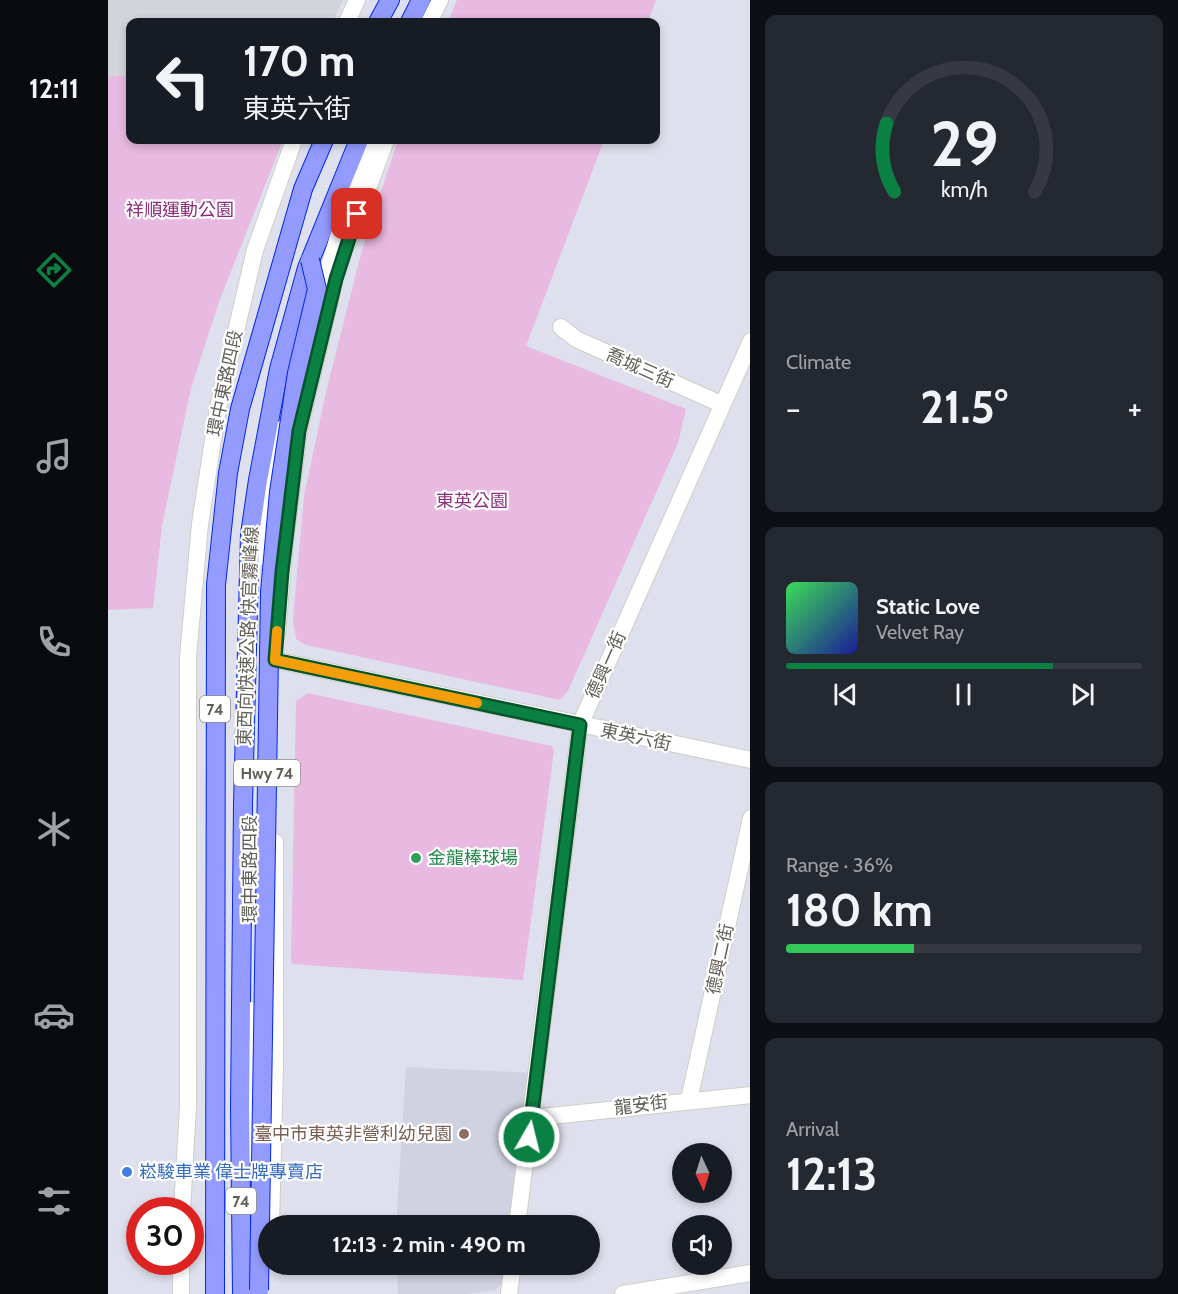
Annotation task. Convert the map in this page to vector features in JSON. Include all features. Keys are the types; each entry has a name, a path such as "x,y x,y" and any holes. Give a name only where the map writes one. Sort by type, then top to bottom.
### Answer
{"highway":[{"path":"380,18 390,0"},
{"name":"東西向快速公路 快官霧峰線","path":"215,1294 216,585 228,473 240,409 300,200 322,144"},
{"name":"東西向快速公路 快官霧峰線","path":"253,1293 240,1107 243,804 250,534 279,369 310,260 357,144"},
{"name":"Hwy 74","path":"253,1293 270,592 279,492 297,373 317,289 310,260"}],"street":[{"path":"349,18 357,0"},
{"name":"環中東路四段","path":"183,1197 188,1106 188,657 200,524 218,408 255,250 293,144"},
{"name":"環中東路四段","path":"253,1293 249,1228 251,660 259,537 269,474 346,209 371,144"},
{"name":"環中東路四段","path":"271,1215 275,1065 275,660 284,551 299,431 336,279 385,144"},
{"name":"喬城三街","path":"561,327 576,339 721,404"},
{"name":"德興一街","path":"519,1215 580,725 750,341"},
{"name":"東英六街","path":"275,660 750,760"},
{"name":"德興二街","path":"689,1100 750,818"},
{"name":"龍安街","path":"532,1118 750,1095"},
{"path":"623,1294 750,1273"},
{"path":"181,1275 181,1294"},
{"path":"253,1293 259,1275"},
{"path":"509,1294 512,1275"}],"shaded area":[{"path":"108,0 343,0 335,18 126,18 126,75 108,77"},
{"name":"臺中市東英非營利幼兒園","path":"406,1067 536,1073 513,1215 397,1215"},
{"path":"397,1275 503,1275 502,1283 496,1290 466,1294 398,1294"}],"green space":[{"path":"457,0 656,0 649,18 450,18"},
{"name":"祥順運動公園","path":"126,75 126,144 281,144 220,299 191,388 162,526 153,608 108,610 108,77"},
{"name":"東英公園","path":"397,144 602,144 526,346 686,409 678,443 568,691 560,700 306,645 296,639 293,619 304,496 326,392 362,250"},
{"name":"金龍棒球場","path":"308,693 552,746 554,751 523,980 291,964 296,701"}],"slow traffic":[{"path":"277,631 275,660 477,703"}],"place":[{"name":"金龍棒球場","path":"416,858"},
{"name":"臺中市東英非營利幼兒園","path":"464,1134"},
{"name":"崧駿車業 偉士牌專賣店","path":"127,1172"}],"route":[{"path":"357,214 336,279 299,431 282,572 275,660 580,725 529,1137"}]}
